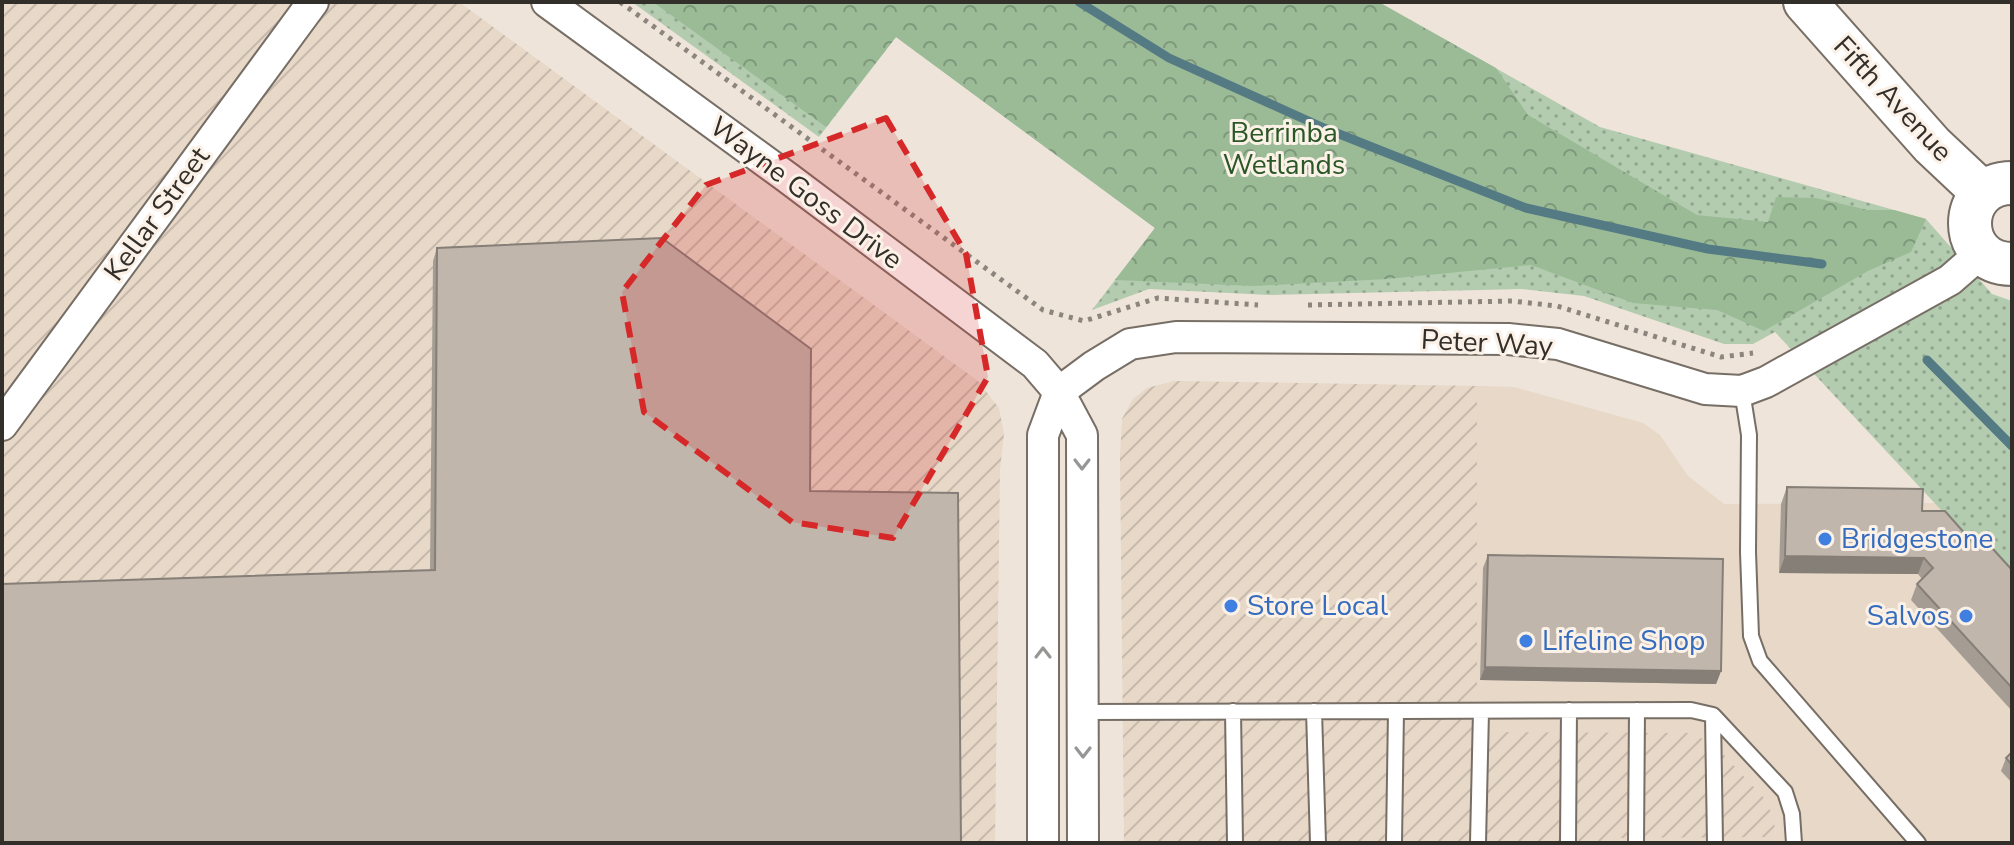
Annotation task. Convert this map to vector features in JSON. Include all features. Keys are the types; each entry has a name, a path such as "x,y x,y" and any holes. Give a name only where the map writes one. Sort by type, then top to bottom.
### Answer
{"street":[{"name":"Kellar Street","path":"2,425 313,2"},
{"name":"Wayne Goss Drive","path":"547,2 1035,364 1059,392 1082,435 1083,843"},
{"name":"Fifth Avenue","path":"1805,2 1932,145 1998,188 1974,203 1969,229 1973,242 1996,259"},
{"name":"Peter Way","path":"1059,392 1130,344 1176,337 1508,339 1558,344 1705,389 1742,391 1766,382 1950,280 1996,259"},
{"path":"1043,843 1043,435 1059,392"}],"lane":[{"path":"1742,391 1749,435 1751,636 1760,661 1911,841"},
{"path":"1568,843 1569,710"},
{"path":"1636,843 1637,710"},
{"path":"1083,712 1691,710 1713,715 1785,792 1792,814 1794,843"},
{"path":"1233,711 1235,843"},
{"path":"1314,711 1318,843"},
{"path":"1394,843 1396,711"},
{"path":"1478,843 1481,711"},
{"path":"1713,715 1715,843"}],"path":[{"path":"620,2 1043,310 1084,321"}],"highlighted area":[{"path":"886,118 966,254 988,377 893,538 792,522 644,412 622,292 706,185"}],"shaded area":[{"path":"2,2 459,2 978,381 999,408 1004,434 1000,470 995,843 2,843"},
{"path":"1174,381 1477,386 1477,732 1688,733 1713,743 1767,801 1776,837 1615,838 1608,843 1124,843 1122,419 1133,399 1147,388"},
{"path":"1477,386 1514,387 1643,423 1660,435 1688,476 1724,504 1935,503 2012,587 2012,843 1608,843 1614,838 1776,836 1767,801 1713,743 1477,732"}],"green space":[{"name":"Berrinba Wetlands","path":"632,2 1379,2 1600,127 1926,219 1992,294 2012,301 2012,586 1775,332 1753,344 1724,344 1584,296 1522,289 1269,295 1149,289 1092,310 1155,228 896,37 819,137"},
{"name":"Berrinba Wetlands","path":"653,2 1380,3 1496,68 1528,115 1697,215 1768,222 1776,197 1816,198 1868,210 1894,210 1926,219 1911,252 1868,271 1764,331 1717,310 1633,303 1531,265 1387,279 1254,286 1115,280 1155,228 896,37 826,127"}],"building":[{"path":"662,238 811,349 810,491 958,493 961,843 2,843 2,584 435,570 437,248"},
{"path":"1787,487 1923,489 1922,511 1945,511 1975,545 1983,538 2012,570 2012,688 1917,584 1933,568 1924,558 1785,556"},
{"path":"1488,555 1723,559 1721,671 1485,667"}],"waterway":[{"path":"1079,2 1169,58 1324,128 1526,208 1708,249 1822,264"},
{"path":"1927,360 2012,446"}],"place":[{"name":"Bridgestone","path":"1825,539"},
{"name":"Store Local","path":"1231,606"},
{"name":"Salvos","path":"1966,616"},
{"name":"Lifeline Shop","path":"1526,641"}]}
